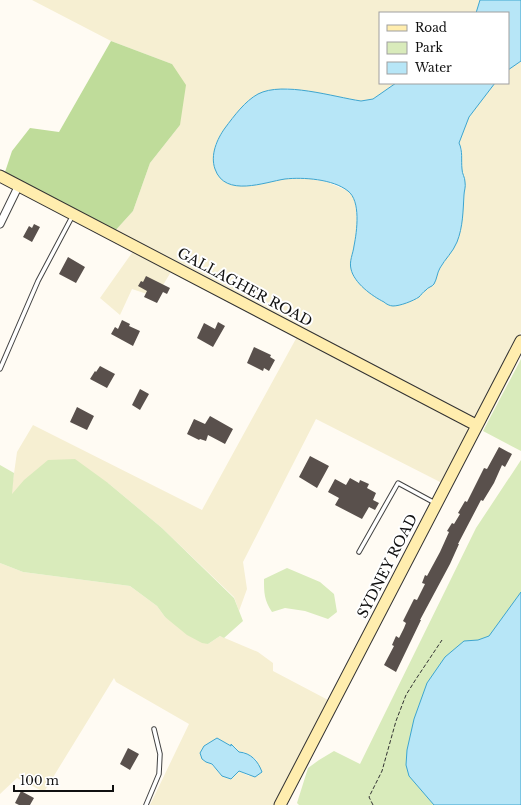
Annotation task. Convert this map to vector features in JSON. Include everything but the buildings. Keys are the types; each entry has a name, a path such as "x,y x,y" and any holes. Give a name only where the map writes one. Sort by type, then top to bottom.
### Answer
{"street":[{"name":"GALLAGHER ROAD","path":"0,176 476,425"},
{"path":"0,224 19,185"},
{"name":"SYDNEY ROAD","path":"280,805 476,425 521,341"}],"lane":[{"path":"0,369 38,281 73,214"},
{"path":"359,552 398,483 436,503"},
{"path":"146,805 159,774 160,754 154,729"}],"path":[{"path":"373,805 369,797 382,771 396,721 406,695 442,640"}],"shaded area":[{"path":"32,0 480,0 476,12 379,12 379,84 395,84 373,99 361,101 287,88 256,95 246,103 229,123 215,145 228,183 250,186 283,179 311,179 327,182 348,191 354,198 357,224 351,260 354,278 384,302 411,300 417,298 426,289 433,285 440,269 456,242 464,205 465,180 462,172 462,149 459,143 469,117 494,84 509,84 509,69 521,61 521,332 475,420 114,232 133,211 150,163 180,125 172,64 111,41"},
{"path":"134,250 172,270 156,297 132,289 120,315 100,298"},
{"path":"298,335 472,426 442,483 316,419 243,562 247,589 239,611 234,597 162,528 108,483 11,495 17,452 33,425 202,510"},
{"path":"0,563 23,572 130,586 157,606 165,617 208,644 220,636 258,652 273,663 273,671 330,701 276,805 150,805 189,724 116,682 114,678 44,792 17,778 0,794","holes":["217,739 235,747 239,752 244,752 257,760 249,776 239,771 237,773 222,776 211,764"]}],"green space":[{"path":"111,41 172,64 186,85 180,125 150,163 133,211 114,232 5,172 12,151 30,128 59,132"},
{"path":"521,359 521,451 483,431"},
{"path":"75,459 108,483 162,528 234,598 243,621 224,638 220,636 208,644 202,643 187,635 165,617 157,606 130,586 23,572 0,563 0,465 14,473 12,494 24,480 48,460"},
{"path":"521,460 521,805 299,805 297,803 308,768 319,760 334,751 360,764 476,528"},
{"path":"287,568 320,582 334,594 337,612 328,619 305,611 285,608 272,612 267,604 265,596 264,579"}],"water":[{"path":"480,0 521,0 521,61 509,69 509,12 476,12"},
{"path":"395,84 494,84 469,117 459,143 465,186 462,225 457,242 440,268 433,285 416,299 396,306 391,306 369,293 353,274 350,263 354,249 357,217 355,202 348,191 326,181 300,178 285,179 257,185 236,186 227,183 220,178 215,169 213,158 219,137 236,114 253,97 268,90 294,89 361,101 373,99"},
{"path":"521,592 521,805 434,805 409,776 406,765 407,750 414,719 427,683 445,657 464,641 478,640 489,636"},
{"path":"217,738 231,746 231,744 239,752 250,756 256,761 262,772 255,777 239,771 231,779 222,776 212,764 202,759 200,753 204,746"}]}
